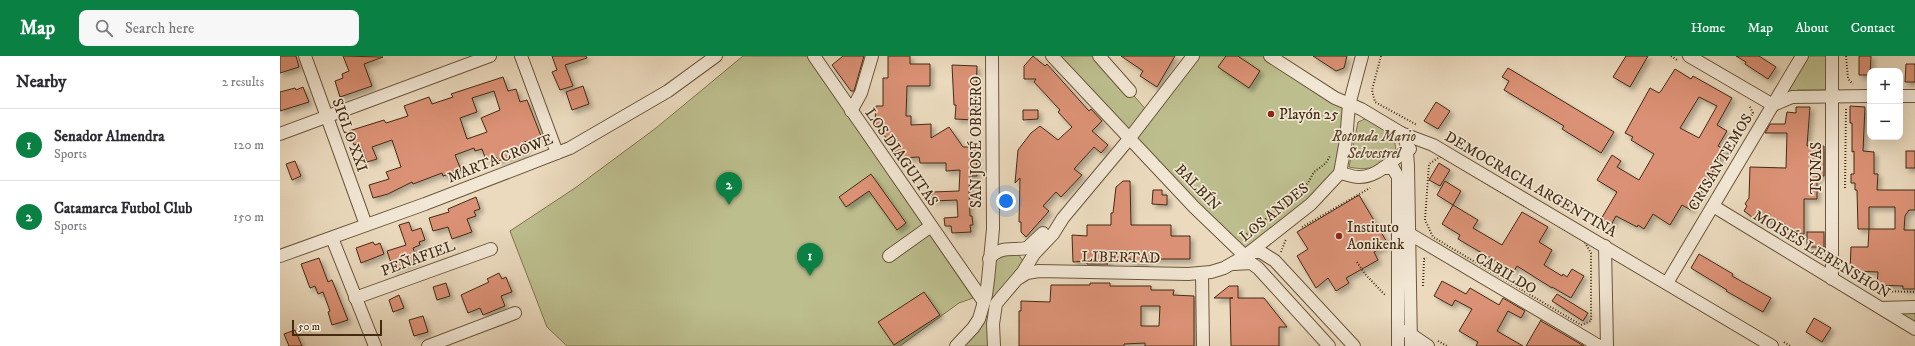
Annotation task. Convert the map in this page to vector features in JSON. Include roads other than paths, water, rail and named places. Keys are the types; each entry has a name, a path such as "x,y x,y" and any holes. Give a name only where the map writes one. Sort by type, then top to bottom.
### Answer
{"street":[{"name":"SIGLO XXI","path":"305,56 366,225"},
{"path":"280,134 490,56"},
{"path":"521,56 557,153"},
{"name":"MARTA CROWE","path":"280,256 332,238 570,148 668,91 716,56"},
{"name":"LOS DIAGUITAS","path":"814,56 984,302"},
{"path":"851,111 860,93 872,56"},
{"name":"SAN JOSÉ OBRERO","path":"956,346 973,328 980,316 984,302 989,264 993,228 992,56"},
{"name":"BALBÍN","path":"1052,56 1194,207 1253,251 1279,259"},
{"path":"1099,56 1130,92"},
{"path":"994,346 993,324 996,304 1023,272 1028,263 1053,234 1063,218 1129,138 1193,56"},
{"name":"DEMOCRACIA ARGENTINA","path":"1270,56 1335,98 1361,109 1401,133 1433,145 1667,283 1778,344"},
{"path":"1362,56 1349,105 1346,140 1340,173 1358,177 1368,175 1383,168 1406,152 1424,145 1433,145"},
{"name":"CRISANTEMOS","path":"1667,283 1802,56"},
{"name":"TUNAS","path":"1832,56 1832,279"},
{"path":"1683,58 1773,105 1792,97 1867,96"},
{"path":"1903,96 1915,96"},
{"path":"1401,133 1406,142 1408,165 1411,346"},
{"path":"1383,168 1393,168 1398,177 1398,346"},
{"name":"LOS ANDES","path":"1202,273 1211,272 1229,265 1253,251 1311,204 1340,173"},
{"name":"MOISÉS LEBENSHON","path":"1713,206 1915,329"},
{"path":"966,275 979,275 998,251 1027,248 1048,228 1063,218"},
{"path":"889,256 931,226"},
{"name":"CABILDO","path":"1398,227 1599,346"},
{"name":"SAN JOSÉ OBRERO","path":"993,228 998,245 1014,249"},
{"path":"1272,235 1269,246 1354,346"},
{"path":"332,238 375,346"},
{"path":"1605,246 1607,346"},
{"name":"PEÑAFIEL","path":"355,298 491,249"},
{"path":"1014,249 1039,272"},
{"path":"1253,251 1264,274"},
{"path":"1229,265 1244,262 1251,263 1264,274 1328,346"},
{"name":"LIBERTAD","path":"1018,278 1027,273 1039,272 1202,273"},
{"path":"1202,273 1203,346"},
{"path":"1881,308 1915,307"},
{"path":"428,346 515,313"},
{"path":"1398,326 1411,334 1431,342"}],"place":[{"name":"Playón 25","path":"1271,114"},
{"name":"Catamarca Futbol Club","path":"729,205"},
{"name":"Instituto Aonikenk","path":"1339,236"},
{"name":"Senador Almendra","path":"810,276"}],"park label":[{"name":"Rotonda Mario Selvestrel","path":"1374,144"}]}
